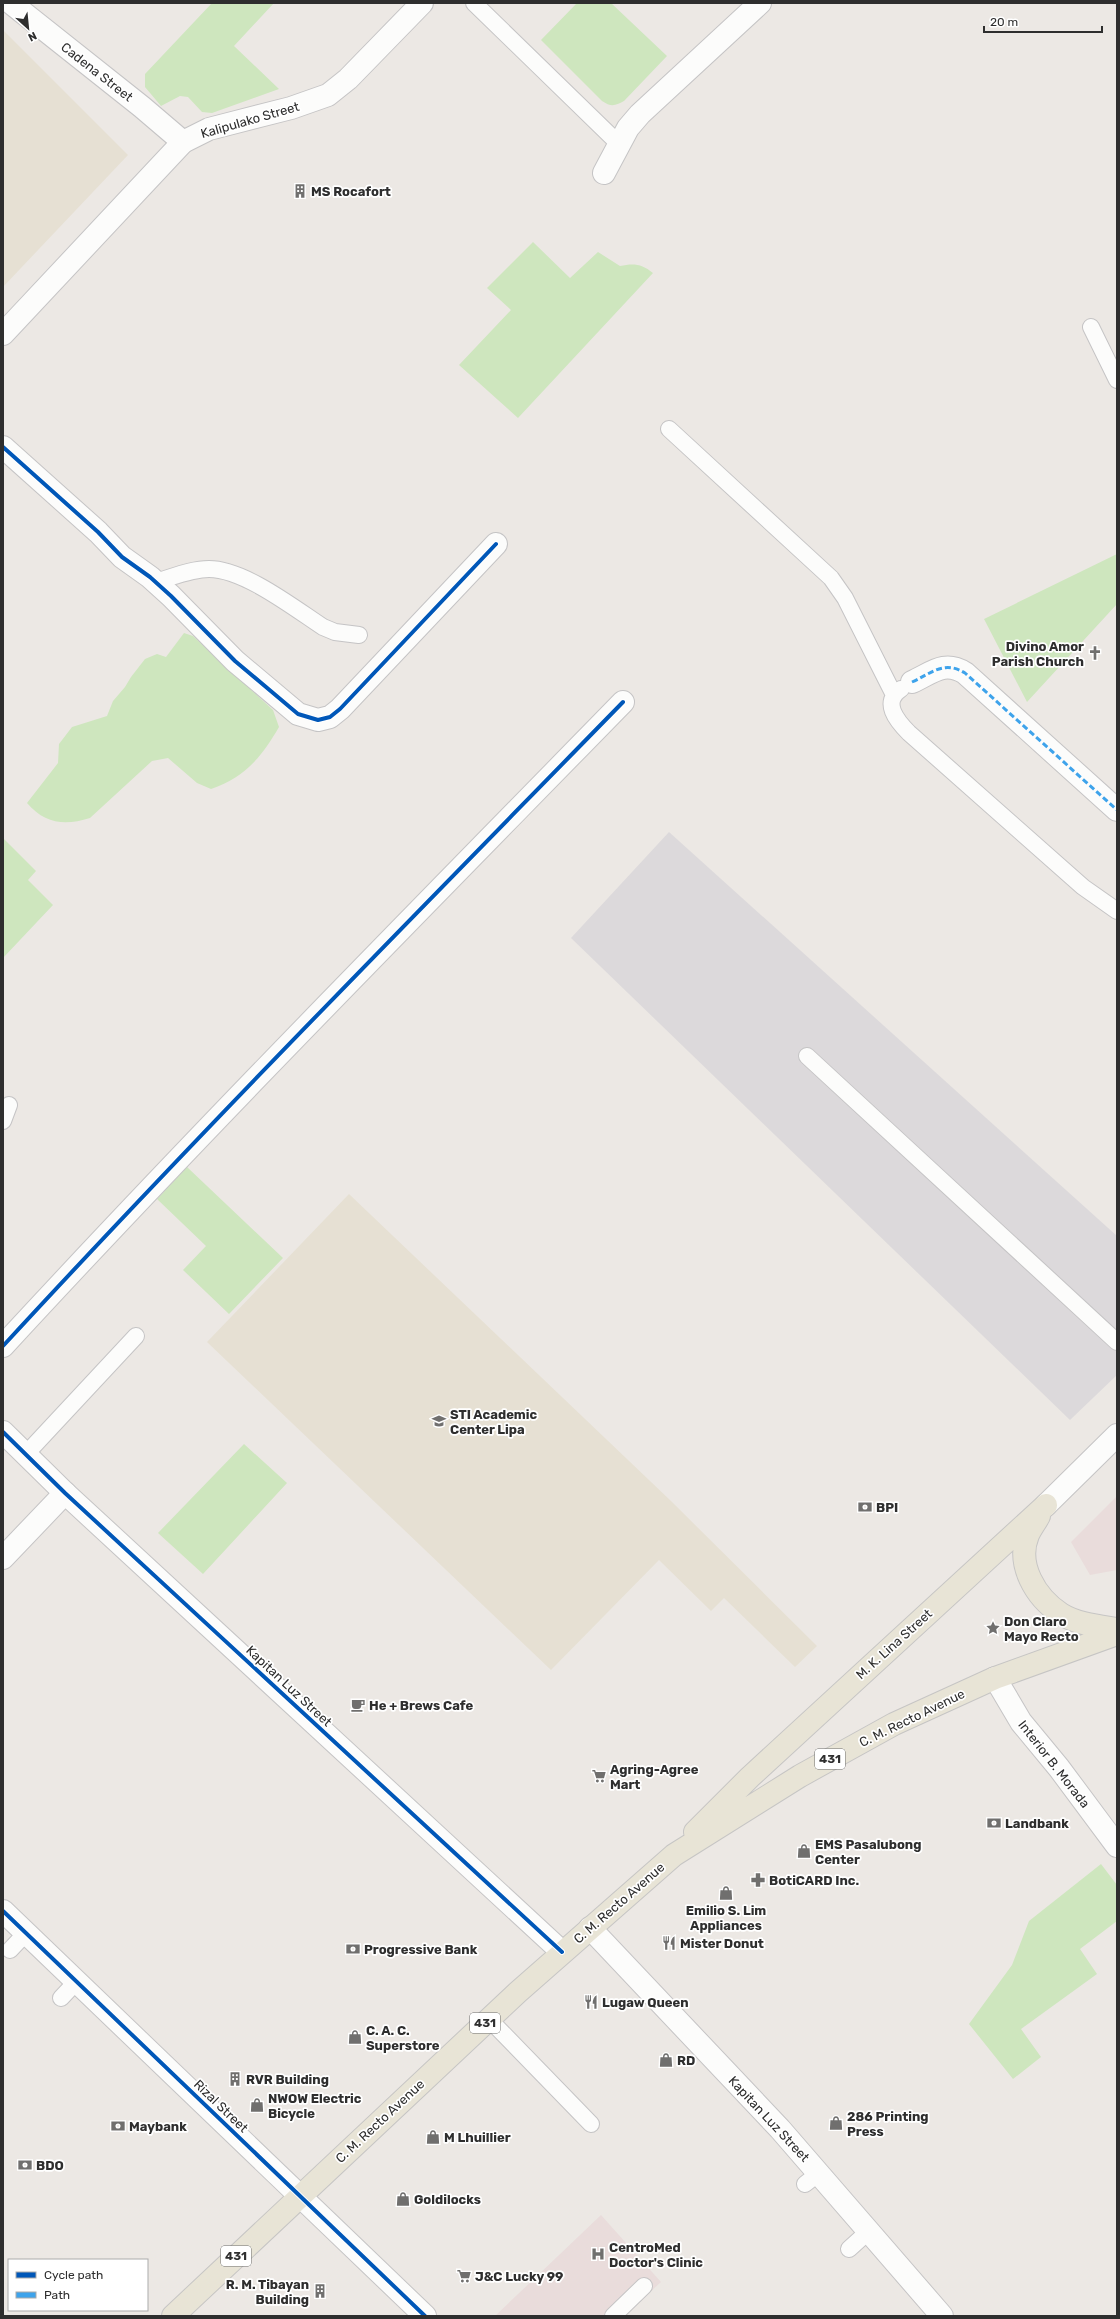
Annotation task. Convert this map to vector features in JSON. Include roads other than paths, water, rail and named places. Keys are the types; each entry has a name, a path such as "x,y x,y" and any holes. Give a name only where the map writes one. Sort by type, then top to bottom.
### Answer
{"main road":[{"path":"1046,1505 1028,1535 1024,1564 1036,1590 1061,1614 1087,1624 1117,1629"},
{"name":"M. K. Lina Street","path":"674,1855 750,1777 1046,1505"},
{"name":"431","path":"996,1678 1117,1634"},
{"name":"C. M. Recto Avenue","path":"172,2316 489,2019 562,1952 674,1855 800,1776 864,1740 894,1724 996,1678"}],"street":[{"name":"Cadena Street","path":"11,3 142,107 183,142"},
{"name":"Kalipulako Street","path":"3,334 183,142 209,128 291,108 328,95 348,79 422,3"},
{"path":"604,173 628,128 640,114 760,3"},
{"path":"3,448 98,532 122,557 156,582 235,661 272,693 298,714 318,720 330,717 340,709 496,544"},
{"path":"912,682 947,666 956,667 965,673 1117,810"},
{"path":"3,1346 111,1228 623,702"},
{"name":"Kapitan Luz Street","path":"3,1432 65,1493 562,1952"},
{"name":"M. K. Lina Street","path":"1046,1505 1117,1435"},
{"path":"3,1558 65,1493"},
{"name":"Interior B. Morada","path":"996,1678 1025,1728 1070,1782 1117,1846"},
{"name":"Rizal Street","path":"3,1911 424,2316"},
{"name":"Kapitan Luz Street","path":"590,1928 780,2128 812,2178 870,2230 942,2316"}],"lane":[{"path":"474,3 619,144"},
{"path":"1091,326 1109,348 1117,380"},
{"path":"669,429 831,578 845,598 894,695 891,709 898,721 909,733 1083,887 1117,911"},
{"path":"156,582 204,569 227,572 250,581 323,627 345,634 359,636"},
{"path":"894,695 912,682"},
{"path":"806,1056 1117,1342"},
{"path":"3,1122 9,1105"},
{"path":"26,1454 136,1336"},
{"path":"10,1950 26,1933"},
{"path":"61,1998 77,1982"},
{"path":"489,2019 592,2124"},
{"path":"848,2249 870,2230"},
{"path":"613,2316 644,2286"}],"place":[{"name":"MS Rocafort","path":"300,191"},
{"name":"Divino Amor Parish Church","path":"1095,653"},
{"name":"STI Academic Center Lipa","path":"439,1421"},
{"name":"BPI","path":"865,1507"},
{"name":"Don Claro Mayo Recto","path":"993,1628"},
{"name":"He + Brews Cafe","path":"358,1705"},
{"name":"Agring-Agree Mart","path":"599,1776"},
{"name":"Landbank","path":"994,1823"},
{"name":"EMS Pasalubong Center","path":"804,1851"},
{"name":"BotiCARD Inc.","path":"758,1880"},
{"name":"Emilio S. Lim Appliances","path":"726,1893"},
{"name":"Mister Donut","path":"669,1943"},
{"name":"Progressive Bank","path":"353,1949"},
{"name":"Lugaw Queen","path":"591,2002"},
{"name":"C. A. C. Superstore","path":"355,2037"},
{"name":"RD","path":"666,2060"},
{"name":"RVR Building","path":"235,2079"},
{"name":"NWOW Electric Bicycle","path":"257,2105"},
{"name":"286 Printing Press","path":"836,2123"},
{"name":"Maybank","path":"118,2126"},
{"name":"M Lhuillier","path":"433,2137"},
{"name":"BDO","path":"25,2165"},
{"name":"Goldilocks","path":"403,2199"},
{"name":"CentroMed Doctor's Clinic","path":"598,2254"},
{"name":"J&C Lucky 99","path":"464,2276"},
{"name":"R. M. Tibayan Building","path":"320,2291"}]}
